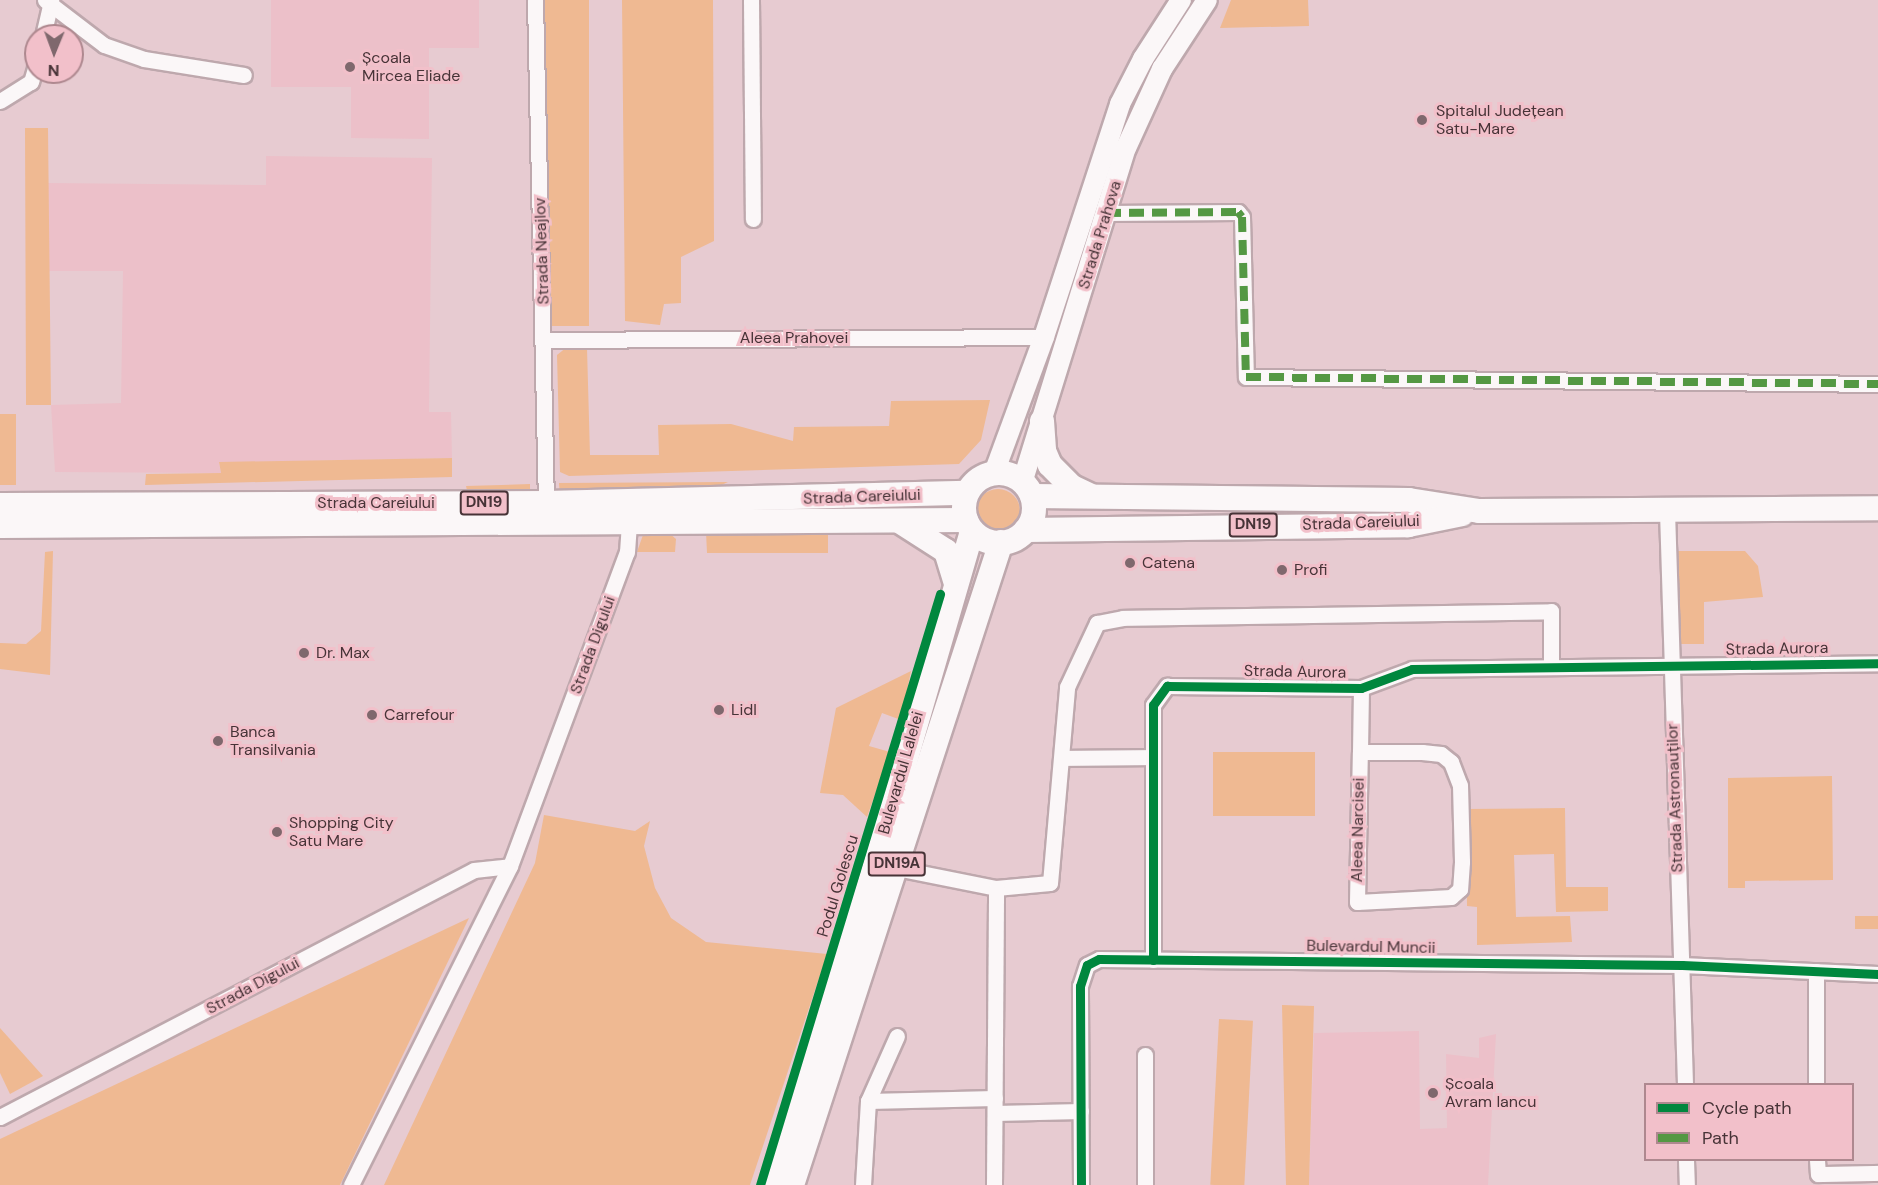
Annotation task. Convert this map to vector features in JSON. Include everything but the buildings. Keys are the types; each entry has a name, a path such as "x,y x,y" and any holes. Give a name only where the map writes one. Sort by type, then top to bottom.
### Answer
{"main road":[{"path":"1042,421 1044,451 1050,465 1072,487 1098,499"},
{"path":"969,525 967,493 982,477 994,473"},
{"name":"DN19","path":"994,473 1006,474 1027,489"},
{"path":"1026,530 1033,514 1027,489"},
{"name":"Strada Careiului","path":"1027,489 1098,499 1409,500 1479,511 1878,508"},
{"name":"Strada Careiului","path":"0,505 546,502 967,493"},
{"name":"Strada Careiului","path":"1026,530 1408,525 1479,511"},
{"path":"895,519 940,544 951,561 956,584"},
{"name":"Strada Careiului","path":"0,526 895,519 969,525"},
{"name":"DN19","path":"969,525 984,540 1001,542 1026,530"},
{"name":"Bulevardul Lalelei","path":"772,1185 873,872 956,584 969,525"},
{"name":"Bulevardul Lalelei","path":"792,1185 1001,542"}],"street":[{"name":"Strada Neajlov","path":"535,0 546,502"},
{"path":"752,0 753,219"},
{"name":"Strada Prahova","path":"994,473 1044,337 1120,104 1143,58 1181,0"},
{"name":"Strada Prahova","path":"1027,489 1042,421 1106,213 1141,111 1207,0"},
{"path":"45,24 48,1"},
{"path":"48,1 104,45 144,59 244,75"},
{"path":"0,101 21,91 29,84"},
{"path":"1106,213 1238,212 1242,217 1246,377 1878,384"},
{"name":"Aleea Prahovei","path":"544,340 1044,337"},
{"name":"Strada Astronauților","path":"1667,511 1670,665 1685,1083"},
{"name":"Strada Digului","path":"351,1185 510,866 627,552 630,522"},
{"path":"896,868 996,888 1050,884 1063,758 1067,687 1097,623 1123,618 1551,611 1551,667"},
{"name":"Strada Aurora","path":"1153,960 1153,705 1167,686 1361,688 1412,669 1878,663"},
{"name":"Aleea Narcisei","path":"1360,752 1442,754 1451,762 1461,785 1462,862 1460,889 1451,897 1357,902 1361,688"},
{"path":"1063,758 1152,757"},
{"name":"Strada Digului","path":"0,1117 474,870 510,866"},
{"path":"994,1185 996,888"},
{"name":"Bulevardul Muncii","path":"1081,1185 1082,973 1087,964 1099,960 1682,965 1878,974"},
{"path":"1816,971 1816,1083"},
{"path":"863,1185 868,1101 897,1036"},
{"path":"1145,1055 1145,1185"},
{"path":"868,1101 995,1105 1081,1111"},
{"path":"1686,1161 1687,1185"},
{"path":"1817,1161 1818,1174 1878,1173"}],"shaded area":[{"name":"Școala Mircea Eliade","path":"271,0 479,0 479,48 429,48 429,139 351,138 351,87 271,87"},
{"path":"545,0 589,0 589,326 545,326"},
{"path":"622,0 713,0 714,241 681,257 681,303 664,304 660,325 625,321"},
{"path":"1186,0 1196,0 1160,53 1140,95 1047,373 1039,370 1122,110"},
{"path":"1231,0 1308,0 1309,26 1220,28"},
{"path":"25,128 48,128 51,405 26,405"},
{"path":"266,156 432,158 429,412 451,412 452,458 219,463 221,473 55,472 51,405 121,403 123,271 49,271 48,183 266,185"},
{"path":"567,347 587,348 590,455 659,455 658,425 731,424 793,441 794,427 889,426 891,401 990,400 981,440 959,464 569,476 560,472 557,355"},
{"path":"0,414 16,414 16,485 0,485"},
{"path":"452,458 452,477 145,485 146,474 221,473 219,462"},
{"path":"728,482 715,488 560,497 559,483"},
{"path":"530,484 530,491 469,499 466,486"},
{"path":"998,489 1013,496 1020,511 1013,526 998,533 983,526 976,511 983,496"},
{"path":"900,524 900,535 828,534 828,553 707,553 706,532"},
{"path":"644,532 669,533 676,539 675,552 637,552"},
{"path":"53,551 50,675 0,669 0,643 26,644 41,631 45,552"},
{"path":"1678,551 1745,551 1758,566 1763,597 1704,602 1704,644 1679,644"},
{"path":"911,671 901,720 882,713 869,746 890,752 867,817 843,795 820,793 836,708"},
{"path":"1213,752 1315,752 1315,816 1213,816"},
{"path":"1832,776 1833,880 1745,881 1745,888 1728,888 1728,778"},
{"path":"1565,808 1566,887 1608,887 1608,911 1556,912 1554,854 1514,855 1516,917 1570,916 1572,942 1477,945 1477,907 1467,906 1466,809"},
{"path":"544,815 635,831 650,821 644,846 655,888 671,918 706,942 827,954 750,1185 384,1185 535,863"},
{"path":"1855,916 1878,916 1878,929 1855,929"},
{"path":"469,918 340,1185 0,1185 0,1139"},
{"path":"1282,1005 1314,1006 1309,1185 1286,1185"},
{"path":"1219,1019 1253,1021 1244,1185 1210,1185"},
{"path":"0,1028 43,1076 10,1094 0,1073"},
{"path":"1419,1031 1420,1129 1447,1128 1446,1054 1479,1058 1479,1038 1496,1034 1488,1185 1309,1185 1314,1033"}],"marked path":[{"path":"1106,213 1238,212 1242,217 1246,377 1878,384"}],"cycle path":[{"name":"Podul Golescu","path":"760,1185 940,594"},
{"path":"1153,960 1153,705 1167,686 1361,688 1412,669 1878,663"},
{"path":"1081,1185 1080,986 1087,965 1099,959 1682,965 1878,974"}],"place":[{"name":"Școala Mircea Eliade","path":"350,67"},
{"name":"Spitalul Județean Satu-Mare","path":"1422,120"},
{"name":"Catena","path":"1130,563"},
{"name":"Profi","path":"1282,570"},
{"name":"Dr. Max","path":"304,653"},
{"name":"Lidl","path":"719,710"},
{"name":"Carrefour","path":"372,715"},
{"name":"Banca Transilvania","path":"218,741"},
{"name":"Shopping City Satu Mare","path":"277,832"},
{"name":"Școala Avram Iancu","path":"1433,1093"}]}
